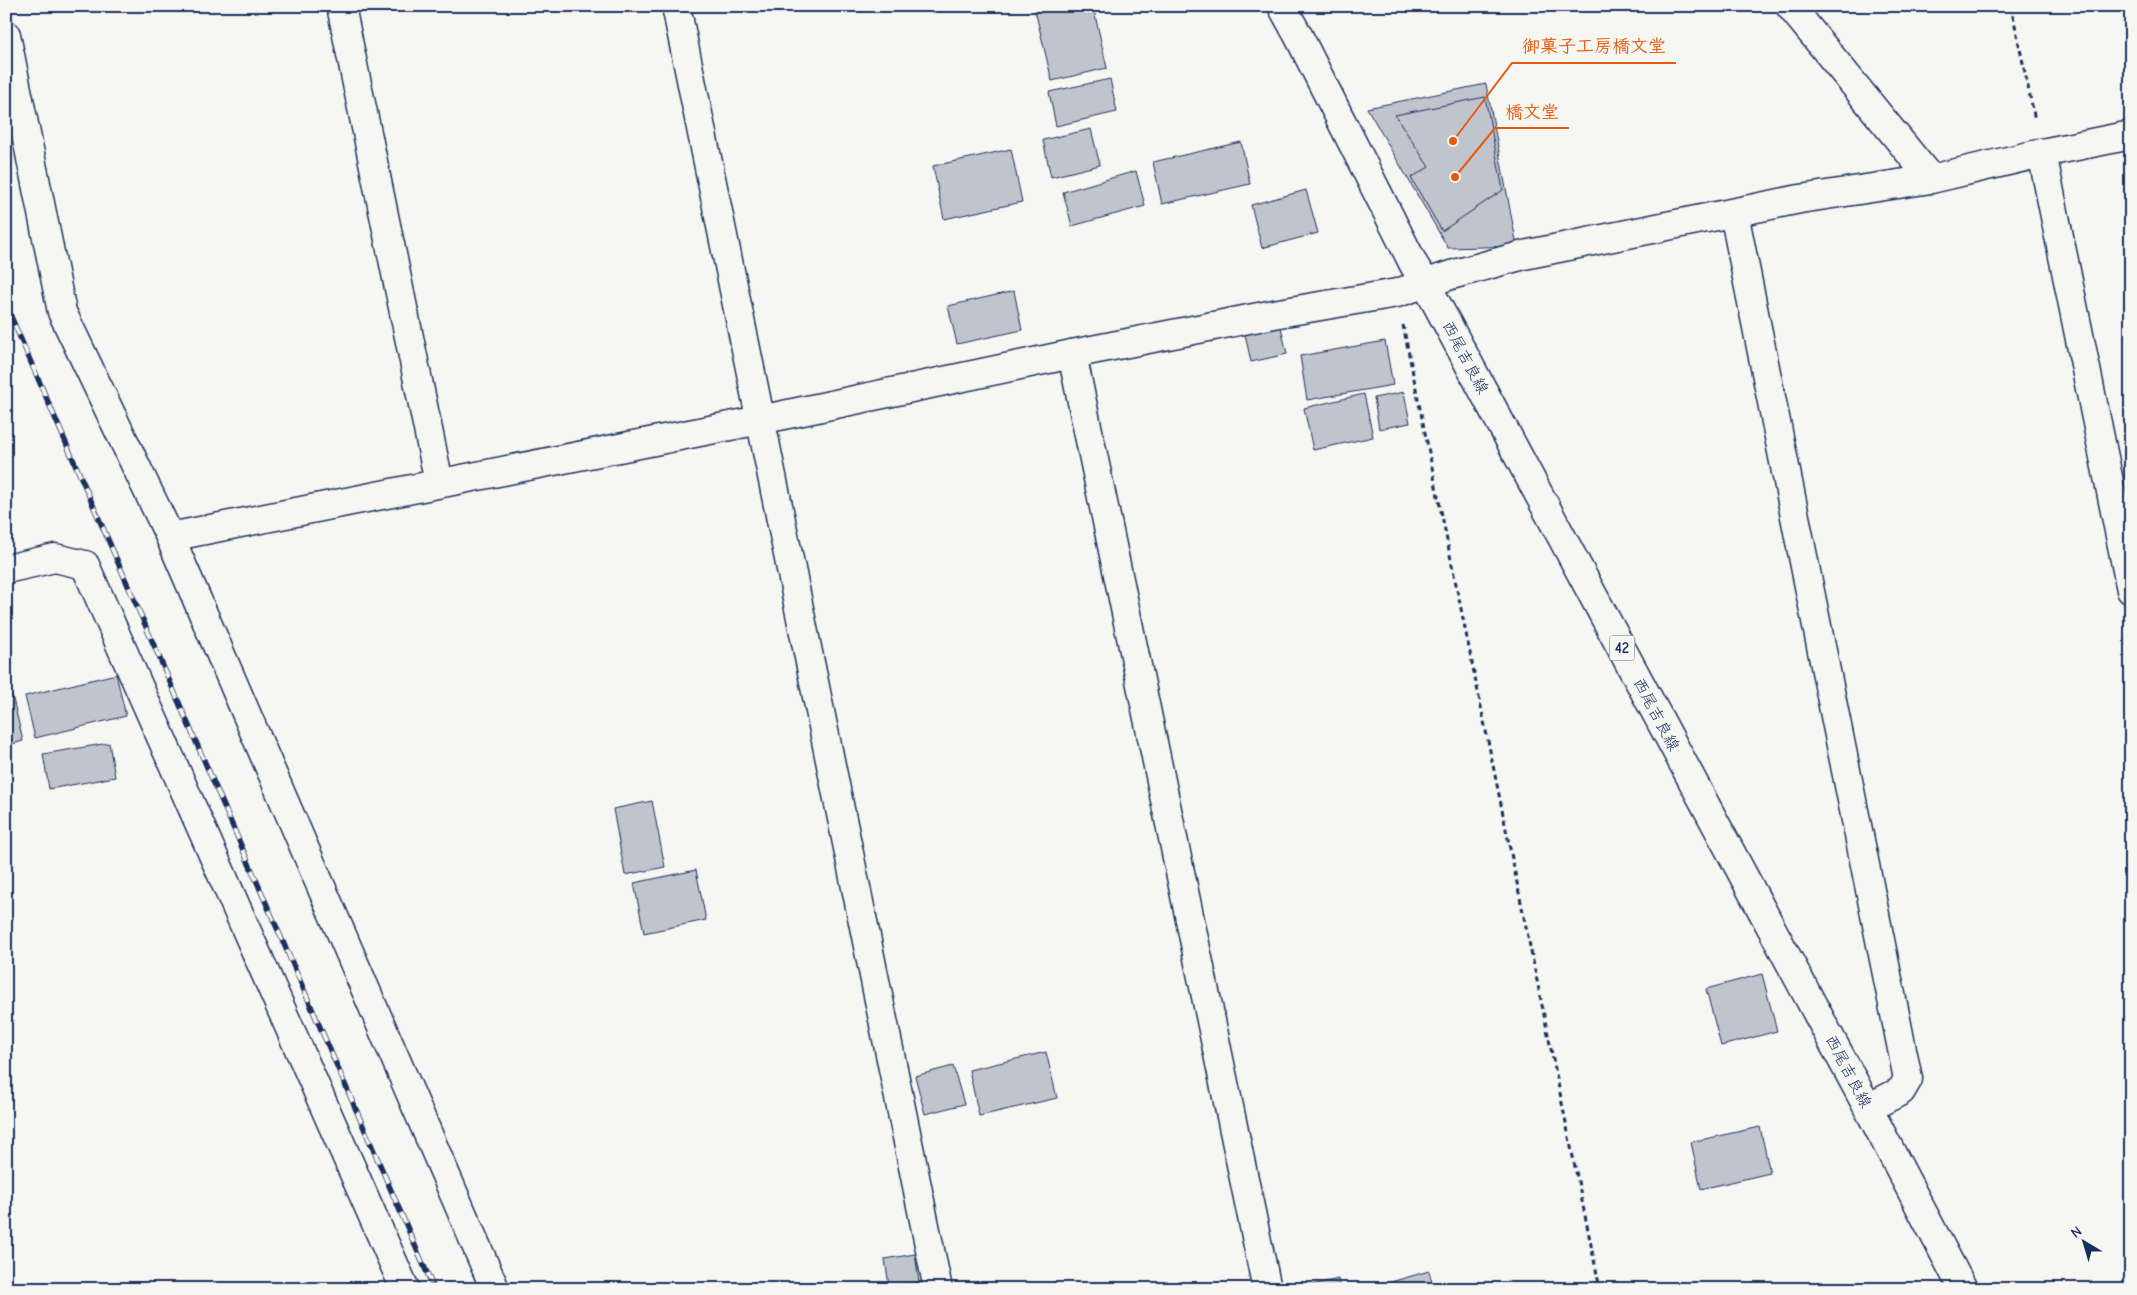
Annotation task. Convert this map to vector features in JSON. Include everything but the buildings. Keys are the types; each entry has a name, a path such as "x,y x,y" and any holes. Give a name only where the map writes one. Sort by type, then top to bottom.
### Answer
{"street":[{"path":"341,6 438,483"},
{"path":"676,6 938,1289"},
{"name":"西尾吉良線","path":"1282,6 1414,265 1426,284 1868,1108 1963,1289"},
{"path":"1294,6 1298,35"},
{"path":"1790,6 1931,179"},
{"path":"6,35 62,312 170,537 496,1289"},
{"path":"170,537 760,420 1072,354 1279,313 1397,293 1451,275 1524,255 1800,199 1931,179 2042,153 2131,135"},
{"path":"2042,153 2131,590"},
{"path":"1734,213 1908,1079 1902,1092 1868,1108"},
{"path":"1072,354 1267,1289"},
{"path":"6,569 55,558 85,565 405,1289"}],"path":[{"path":"2011,6 2042,153"},
{"path":"1397,293 1600,1289"}],"railway":[{"path":"6,305 434,1289"}],"place":[{"name":"御菓子工房橋文堂","path":"1453,141"},
{"name":"橋文堂","path":"1455,177"}]}
